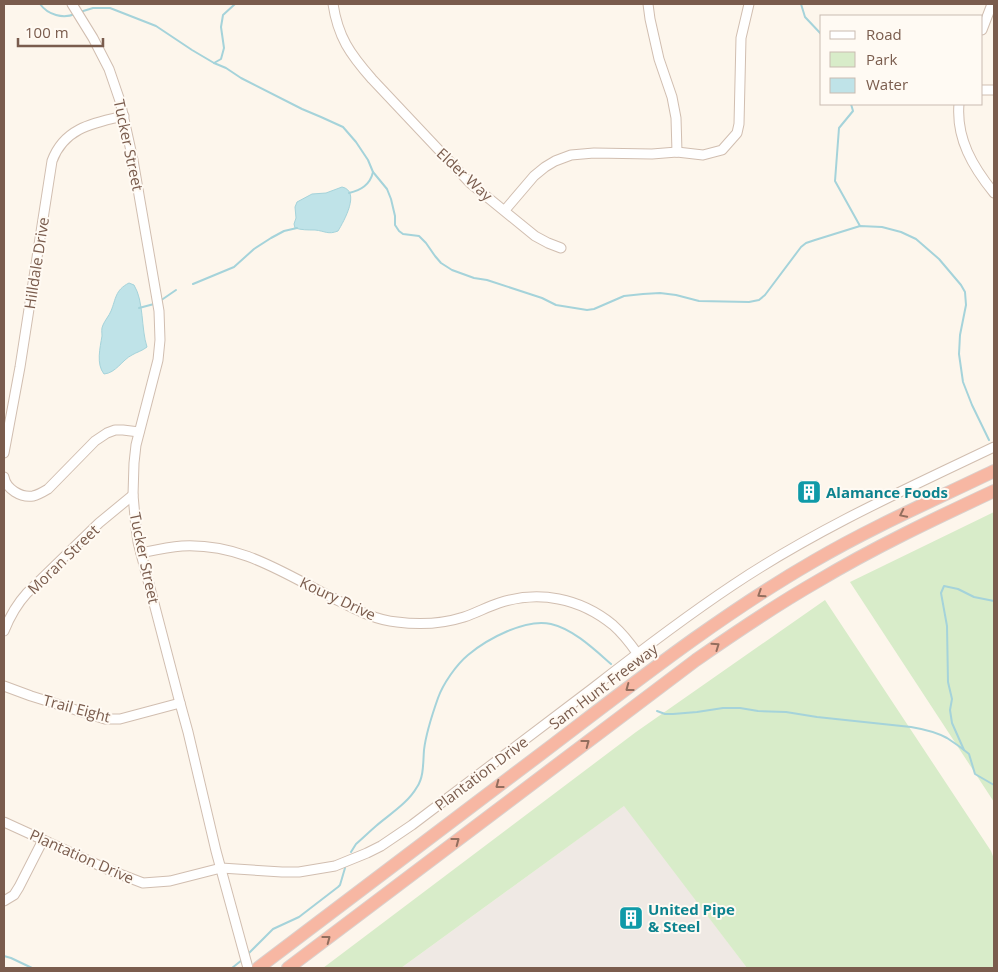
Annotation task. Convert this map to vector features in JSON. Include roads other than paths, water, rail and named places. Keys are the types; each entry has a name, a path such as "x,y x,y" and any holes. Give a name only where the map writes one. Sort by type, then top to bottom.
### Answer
{"highway":[{"name":"Sam Hunt Freeway","path":"258,968 629,687 740,607 851,540 994,471"},
{"path":"288,968 718,644 772,608 857,559 994,491"}],"street":[{"name":"Elder Way","path":"333,4 336,25 346,46 372,80 470,183 505,210 534,176 555,161 572,155 677,152 703,155 722,150 738,134 740,124 742,38 749,4"},
{"path":"648,4 660,59 672,97 676,118 677,152"},
{"path":"983,27 992,4"},
{"name":"Tucker Street","path":"74,5 94,38 109,69 124,116 159,311 158,360 139,432 134,463 133,495 136,528 248,968"},
{"path":"959,105 959,126 966,149 976,168 994,193"},
{"name":"Hilldale Drive","path":"4,453 55,152 68,136 78,129 124,116"},
{"path":"505,210 535,236 561,248"},
{"path":"4,477 4,481 17,493 34,496 48,489 95,440 115,430 139,432"},
{"name":"Plantation Drive","path":"4,822 109,870 143,882 170,881 221,868 299,872 335,866 381,846 412,825 637,653 734,584 786,552 891,496 994,447"},
{"name":"Moran Street","path":"4,631 10,615 27,593 99,523 133,495"},
{"name":"Koury Drive","path":"141,553 182,546 233,550 260,560 359,612 394,622 416,624 449,621 479,612 498,603 533,596 568,600 613,625 637,653"},
{"name":"Trail Eight","path":"4,686 105,719 120,719 180,703"},
{"path":"4,901 14,895 44,840"}],"water":[{"path":"342,187 348,190 351,200 347,214 338,231 329,233 295,228 295,207 297,202 312,194 326,193"},
{"path":"129,283 134,285 139,299 147,347 128,357 112,371 104,374 99,361 102,328 118,292"}],"waterway":[{"path":"40,4 47,11 56,15 66,16 75,14"},
{"path":"214,63 221,59 224,48 221,27 223,15 235,4"},
{"path":"801,4 805,17 820,33"},
{"path":"80,12 93,8 110,8 156,26 192,50 241,78 302,109 343,127 356,142 368,160 373,172 387,189 395,216 395,225 399,231 403,234 419,236 441,263 452,270 542,298 556,305 587,310 594,309 624,296 660,293 699,301 749,302 759,300 765,295 806,243 860,226 882,227 901,232 916,239 939,259 965,292 966,305 960,335 959,354 963,382 989,440"},
{"path":"851,105 853,111 839,128 835,181 860,226"},
{"path":"349,193 364,186 370,180 373,172"},
{"path":"193,284 234,267 254,249 271,238 284,231 297,228"},
{"path":"160,301 176,290"},
{"path":"139,308 154,304"},
{"path":"994,601 974,597 958,589 944,586 941,593 947,626 948,682 952,699 950,710 952,723 964,750 969,754 975,774 994,785"},
{"path":"351,852 356,844 404,803 417,787 422,774 428,731 440,693 463,659 476,649 507,631 530,624 551,624 575,635 611,664"},
{"path":"657,711 673,714 723,708 740,708 911,727 943,736 964,750"},
{"path":"247,955 273,929 299,917 338,887 345,868"},
{"path":"4,956 32,968"},
{"path":"232,968 242,960"}],"place":[{"name":"Alamance Foods","path":"809,492"},
{"name":"United Pipe & Steel","path":"631,918"}]}
